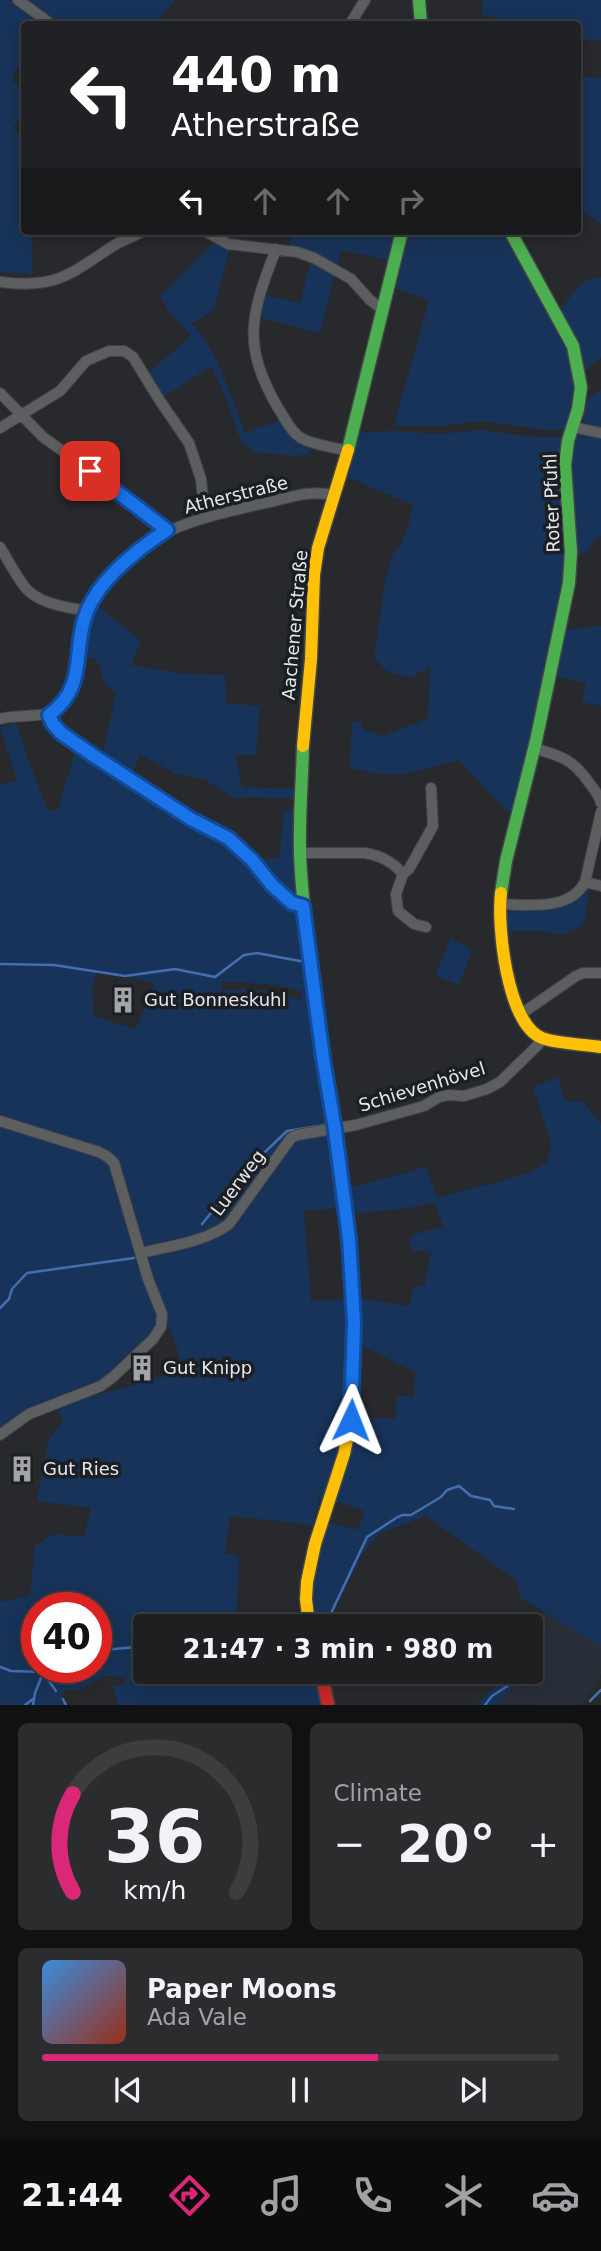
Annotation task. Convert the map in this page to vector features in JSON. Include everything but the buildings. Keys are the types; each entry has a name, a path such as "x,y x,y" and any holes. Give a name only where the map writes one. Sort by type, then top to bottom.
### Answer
{"street":[{"path":"18,0 47,21"},
{"path":"352,21 365,0"},
{"path":"419,0 421,21"},
{"path":"0,282 35,285 63,278 135,235"},
{"path":"212,235 228,244 305,255 343,274 383,310"},
{"name":"Aachener Straße","path":"306,1614 307,1582 315,1544 344,1454 351,1420 354,1322 349,1239 303,906 300,853 303,726 311,659 314,575 318,548 347,450 401,235"},
{"name":"Roter Pfuhl","path":"512,235 573,346 580,376 580,399 565,465 571,552 569,583 534,748 506,861 500,904 508,979 521,1014"},
{"path":"276,249 253,319 255,354 270,393 292,431 302,439 347,450"},
{"path":"0,428 60,391 86,361 109,351 124,351 133,357 189,443 201,480 205,517"},
{"path":"0,393 43,436 167,530"},
{"path":"573,427 601,433"},
{"name":"Atherstraße","path":"49,715 62,706 71,693 87,611 115,570 144,546 167,530 205,517 312,492 333,495"},
{"path":"0,547 25,589 39,598 87,611"},
{"path":"0,719 14,715 49,715 61,733 94,756 191,819 228,838 252,860 272,885 292,903 303,906"},
{"path":"534,748 566,758 579,768 601,803"},
{"path":"426,927 414,924 398,911 396,894 403,874 409,869 433,826 431,788"},
{"path":"500,904 550,905 576,894 585,882 601,813"},
{"path":"300,853 372,854 389,861 403,874"},
{"path":"585,882 601,886"},
{"path":"601,973 583,973 576,976 521,1014 533,1031 542,1038 601,1047"},
{"name":"Schievenhövel","path":"335,1130 424,1106 439,1097 464,1096 487,1089 500,1082 542,1038"},
{"path":"0,1121 99,1152 114,1163 148,1279 162,1314 161,1327 153,1339 101,1386 29,1414 0,1435"},
{"name":"Luerweg","path":"141,1253 221,1231 236,1218 290,1138 306,1133 335,1130"},
{"path":"324,1684 328,1705"}],"shaded area":[{"path":"0,0 10,0 41,21 21,21 21,65 14,73 13,82 21,88 21,116 13,128 21,137 21,235 31,235 33,274 0,272"},
{"path":"27,0 175,0 158,21 55,21"},
{"path":"483,0 601,0 601,41 581,39 581,21 505,21 481,14"},
{"path":"581,76 601,78 601,224 581,209"},
{"path":"292,235 393,235 387,260 341,250 337,265 314,254 288,247"},
{"path":"408,235 508,235 569,349 574,388 568,427 545,430 481,421 440,426 394,426 429,300 396,289"},
{"path":"214,242 230,249 215,304 217,307 213,306 211,312 191,324 216,359 245,433 281,420 297,440 311,448 310,454 294,456 255,452 241,442 223,390 211,366 162,398 149,373 191,335 169,312 160,296"},
{"path":"310,263 335,273 320,333 259,317 266,295 300,303"},
{"path":"601,277 601,357 583,372 558,312 583,282"},
{"path":"601,389 601,427 586,424 582,418 586,400"},
{"path":"480,430 533,437 565,437 567,579 512,816 458,760 401,775 350,768 352,722 360,722 364,730 384,736 428,718 430,667 410,678 387,671 374,658 385,581 393,554 399,548 407,530 413,505 347,477 358,433 393,431 441,434"},
{"path":"579,433 601,437 601,535 586,553 575,555 568,465 574,435"},
{"path":"98,606 141,641 131,665 184,674 225,675 226,703 260,706 256,755 235,755 242,787 297,789 297,798 235,799 204,779 176,774 140,755 131,775 248,852 266,859 279,858 284,813 296,808 339,1208 304,1211 311,1301 358,1298 409,1306 414,1285 424,1287 431,1252 411,1250 410,1236 443,1226 435,1202 408,1208 351,1214 349,1188 426,1167 437,1198 529,1173 546,1163 552,1146 533,1087 558,1077 565,1101 583,1102 601,1124 601,1646 520,1598 517,1581 426,1516 380,1533 364,1551 332,1614 313,1614 318,1561 329,1522 358,1530 365,1511 319,1498 313,1525 230,1516 225,1553 239,1556 237,1614 133,1614 133,1684 316,1684 321,1705 116,1705 118,1704 113,1686 126,1684 125,1677 112,1676 112,1592 30,1592 35,1546 54,1534 84,1537 91,1508 37,1501 49,1439 63,1421 57,1407 152,1380 183,1368 170,1328 157,1326 152,1335 110,1375 90,1387 29,1407 0,1428 0,784 17,781 0,727 12,724 15,719 48,811 58,810 74,755 82,740 103,752 116,694 104,681 100,665 94,659 85,657 91,615","holes":["97,970 155,983 136,1029 94,1016 92,989","222,981 275,985 300,991 301,1000 280,993 245,989 221,991","359,1344 415,1372 414,1396 397,1396 395,1419 356,1417"]},
{"path":"601,626 601,706 582,702 586,683 554,676 565,630"},
{"path":"589,890 584,924 563,935 542,931 507,931 506,914 511,911 554,908 574,899"},
{"path":"451,938 472,950 459,985 435,976"},
{"path":"21,1597 21,1683 92,1683 80,1690 65,1690 62,1696 67,1705 0,1705 0,1602"},
{"path":"543,1611 601,1646 601,1674 582,1705 495,1705 514,1684 543,1684"},
{"path":"498,1684 514,1684 495,1705 477,1705"}],"waterway":[{"path":"290,906 299,917 301,932"},
{"path":"0,964 54,965 125,976 175,969 215,977 244,955 257,953 305,962 308,990"},
{"path":"309,1000 326,1113"},
{"path":"202,1224 245,1171 287,1131 325,1125 326,1113"},
{"path":"0,1308 9,1299 12,1289 27,1273 134,1258"},
{"path":"331,1614 367,1537 396,1518 411,1515 441,1497 447,1490 459,1486 471,1496 490,1500 494,1506 514,1509"},
{"path":"112,1649 133,1648"},
{"path":"0,1667 21,1671"},
{"path":"33,1705 39,1683"},
{"path":"50,1683 56,1691"},
{"path":"485,1705 492,1696 510,1684"},
{"path":"590,1701 601,1690"},
{"path":"25,1705 33,1699"},
{"path":"63,1699 66,1705"}],"traffic: fast":[{"path":"419,0 421,21"},
{"path":"348,450 401,235"},
{"path":"501,893 569,583 571,552 565,465 581,387 573,346 512,235"},
{"path":"303,746 300,840 303,895 340,1174 352,1301"}],"traffic: slow":[{"path":"303,746 318,548 348,450"},
{"path":"501,893 503,950 520,1014 530,1029 542,1038 601,1047"},
{"path":"308,1614 307,1582 315,1544 348,1435 352,1301"}],"traffic: jam":[{"path":"324,1684 328,1705"}],"place":[{"name":"Gut Bonneskuhl","path":"123,1000"},
{"name":"Gut Knipp","path":"142,1368"},
{"name":"Gut Ries","path":"22,1469"}],"route":[{"path":"90,471 167,530 115,570 94,598 87,611 80,639 71,693 62,706 49,715 61,733 94,756 191,819 228,838 252,860 272,885 292,903 303,906 349,1239 354,1322 351,1420"}]}
